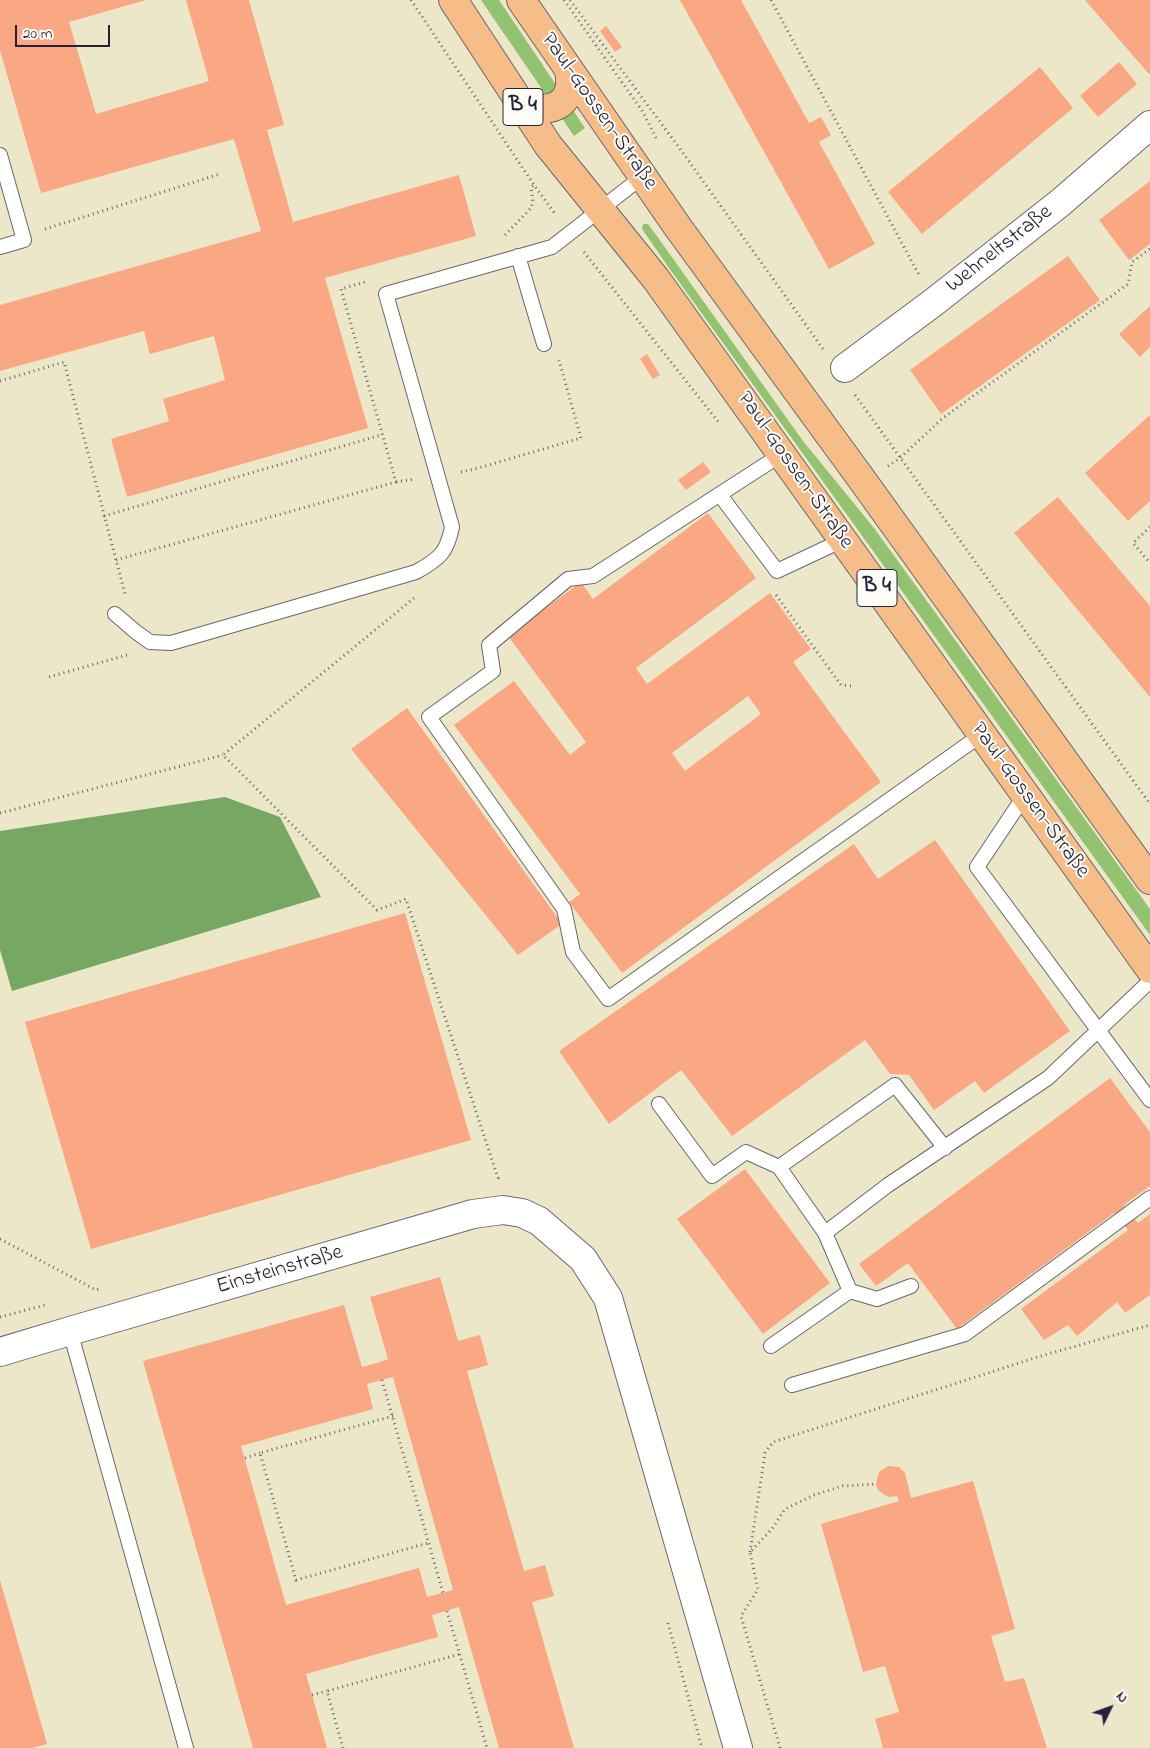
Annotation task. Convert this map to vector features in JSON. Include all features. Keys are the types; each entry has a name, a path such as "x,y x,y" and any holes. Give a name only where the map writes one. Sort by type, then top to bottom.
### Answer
{"main road":[{"name":"Paul-Gossen-Straße","path":"453,0 548,145 656,278 1150,969"},
{"name":"Paul-Gossen-Straße","path":"521,0 642,177 1150,880"},
{"name":"B 4","path":"521,103 536,109 546,109 558,105 567,96 569,90 569,71"}],"street":[{"name":"Wehneltstraße","path":"841,370 941,297 1060,203 1150,124"},
{"name":"Einsteinstraße","path":"0,1352 473,1214 503,1210 522,1213 539,1221 582,1259 608,1298 738,1748"}],"lane":[{"path":"0,155 24,240 0,246"},
{"path":"115,614 150,642 171,642 416,572 432,563 444,552 450,540 452,526 386,294 552,247 642,177"},
{"path":"518,256 544,344"},
{"path":"782,454 593,576 568,579 489,645 493,671 429,717 564,909 573,952 608,999 981,735"},
{"path":"720,495 776,571 843,540"},
{"path":"1024,795 977,867 1150,1100"},
{"path":"825,1233 888,1185 1048,1078 1150,981"},
{"path":"779,1167 895,1085 945,1148"},
{"path":"659,1104 712,1176 746,1152 779,1167 825,1233 850,1291"},
{"path":"792,1385 965,1334 1150,1198"},
{"path":"850,1291 877,1299 911,1286"},
{"path":"771,1346 850,1291"},
{"path":"70,1331 186,1748"}],"path":[{"path":"564,0 643,112 652,130"},
{"path":"570,0 841,370 900,458 1150,804"},
{"path":"771,0 905,250"},
{"path":"24,240 50,226 220,174"},
{"path":"884,470 900,458 943,418 1128,284 1132,262 1150,249"},
{"path":"116,560 396,482 475,469 581,438 559,359"},
{"path":"0,380 64,362 136,632 136,648 125,657 49,678"},
{"path":"104,516 381,435 396,482"},
{"path":"1150,527 1133,543 1150,563"},
{"path":"776,571 772,589 841,685 853,686"},
{"path":"0,813 223,755 420,594 416,572"},
{"path":"223,755 377,910 406,899 498,1178 489,1181"},
{"path":"0,1239 96,1290 105,1288"},
{"path":"780,1748 741,1616 758,1589 750,1552 765,1453 773,1442 1041,1356 1150,1325"},
{"path":"382,1380 442,1593"},
{"path":"245,1458 393,1416"},
{"path":"260,1453 296,1580 428,1543"},
{"path":"750,1552 772,1529 785,1508 814,1495 844,1486 876,1484"},
{"path":"447,1611 487,1748"},
{"path":"312,1695 460,1654"},
{"path":"327,1691 343,1748"}],"green space":[{"path":"481,0 499,0 585,128 574,136"},
{"path":"643,224 648,224 803,441 874,528 1150,909 1150,935 669,268 642,229"},
{"path":"225,797 280,817 321,897 12,991 0,950 0,831"}],"building":[{"path":"0,0 146,0 69,22 96,114 209,81 186,0 249,0 284,125 267,130 293,222 459,175 476,236 325,278 368,428 127,497 111,439 169,421 163,399 225,380 214,336 150,354 144,331 0,371 0,305 261,231 234,139 41,193 0,50"},
{"path":"680,0 741,0 809,123 821,117 831,135 819,142 875,244 829,269"},
{"path":"1085,0 1150,0 1150,75 1129,51"},
{"path":"606,26 622,47 615,52 600,31"},
{"path":"1119,62 1137,84 1098,117 1080,96"},
{"path":"1040,67 1073,108 922,234 888,192"},
{"path":"1150,181 1150,244 1129,260 1099,220"},
{"path":"1068,256 1100,300 941,414 910,370"},
{"path":"1150,306 1150,347 1140,357 1119,334"},
{"path":"647,354 660,375 653,379 640,359"},
{"path":"1150,415 1150,501 1128,521 1085,473"},
{"path":"703,462 711,472 686,490 678,480"},
{"path":"1058,497 1150,606 1150,697 1014,533"},
{"path":"708,513 756,578 636,668 647,684 770,593 811,649 793,662 881,782 622,973 569,902 580,894 454,725 514,681 570,755 586,742 508,636 581,582 593,599","holes":["748,696 761,714 685,771 672,753"]},
{"path":"407,708 562,924 518,955 351,749"},
{"path":"935,840 1070,1031 984,1093 975,1081 934,1110 909,1075 890,1074 865,1040 732,1136 681,1070 609,1124 559,1051 854,844 878,879"},
{"path":"405,913 471,1140 91,1249 25,1022"},
{"path":"1110,1078 1150,1132 1150,1186 1124,1205 1138,1223 1150,1214 1150,1295 1125,1313 1117,1302 1077,1336 1068,1325 1044,1340 1021,1309 1128,1230 1114,1213 957,1329 908,1263 876,1286 859,1264"},
{"path":"745,1169 830,1283 763,1334 677,1219"},
{"path":"440,1277 458,1341 480,1335 488,1365 467,1371 524,1571 545,1565 554,1596 532,1602 574,1748 499,1748 459,1607 432,1615 438,1637 306,1674 327,1748 253,1748 143,1361 344,1305 362,1367 377,1363 388,1359 370,1297","holes":["393,1377 453,1590 427,1597 419,1568 286,1605 241,1446 373,1409 367,1384"]},
{"path":"888,1466 899,1467 905,1473 911,1498 973,1481 1015,1629 991,1636 1005,1682 1024,1678 1047,1748 883,1748 875,1719 899,1712 885,1666 863,1672 821,1524 899,1501 897,1496 889,1497 883,1494 878,1490 876,1484 879,1472"},
{"path":"0,1580 47,1744 32,1748 0,1748"}]}
